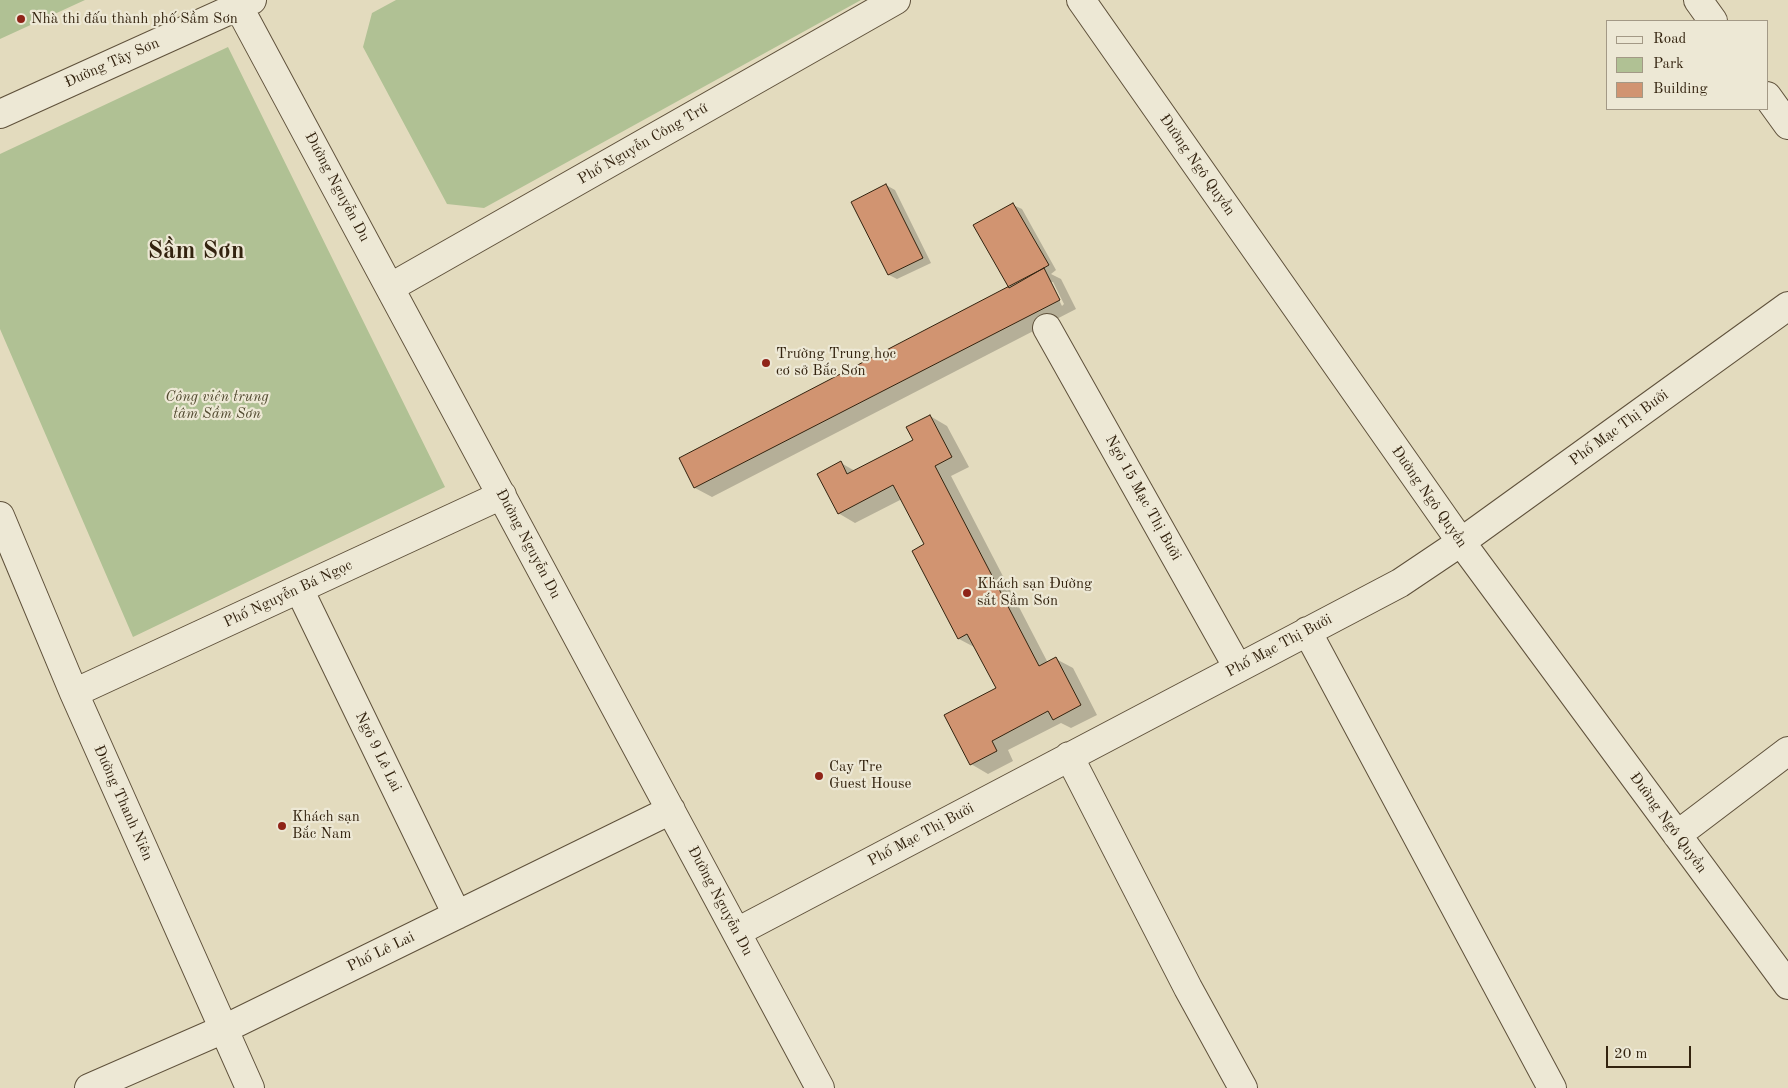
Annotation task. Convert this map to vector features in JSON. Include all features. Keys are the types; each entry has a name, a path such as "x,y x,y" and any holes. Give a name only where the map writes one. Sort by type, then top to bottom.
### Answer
{"street":[{"name":"Phố Nguyễn Công Trứ","path":"391,288 896,0"},
{"name":"Đường Ngô Quyền","path":"1081,0 1461,542 1788,985"},
{"path":"1698,0 1712,20"},
{"name":"Đường Nguyễn Du","path":"242,2 391,288 820,1088"},
{"name":"Đường Tây Sơn","path":"0,114 242,2"},
{"path":"1768,97 1788,125"},
{"name":"Phố Mạc Thị Bưởi","path":"736,932 1400,583 1461,542 1788,306"},
{"name":"Ngõ 15 Mạc Thị Bưởi","path":"1047,328 1238,668"},
{"name":"Phố Nguyễn Bá Ngọc","path":"74,692 502,495"},
{"name":"Đường Thanh Niên","path":"0,516 74,692 250,1088"},
{"name":"Ngõ 9 Lê Lai","path":"299,589 457,915"},
{"path":"1307,632 1552,1088"},
{"path":"1677,835 1788,751"},
{"path":"1070,756 1188,988 1243,1088"},
{"name":"Phố Lê Lai","path":"89,1088 224,1028 672,810"}],"green space":[{"name":"Nhà thi đấu thành phố Sầm Sơn","path":"0,0 85,0 0,39"},
{"path":"396,0 861,0 484,208 447,204 363,47 372,13"},
{"name":"Công viên trung tâm Sầm Sơn","path":"228,47 445,487 133,637 0,329 0,154"}],"building":[{"path":"886,184 923,258 888,275 851,202"},
{"path":"1013,203 1049,265 1009,288 973,225"},
{"path":"1044,268 1060,300 694,488 679,458"},
{"name":"Khách sạn Đường sắt Sầm Sơn","path":"930,415 952,457 935,466 1039,666 1056,657 1081,705 1053,720 1048,711 992,741 997,751 970,765 944,715 996,688 967,634 958,639 912,551 924,544 893,485 838,514 817,474 841,461 847,474 913,440 906,427"}],"place":[{"name":"Nhà thi đấu thành phố Sầm Sơn","path":"21,19"},
{"name":"Trường Trung học cơ sở Bắc Sơn","path":"766,363"},
{"name":"Khách sạn Đường sắt Sầm Sơn","path":"967,593"},
{"name":"Cay Tre Guest House","path":"819,776"},
{"name":"Khách sạn Bắc Nam","path":"282,826"}],"district":[{"name":"Sầm Sơn","path":"196,251"}]}
